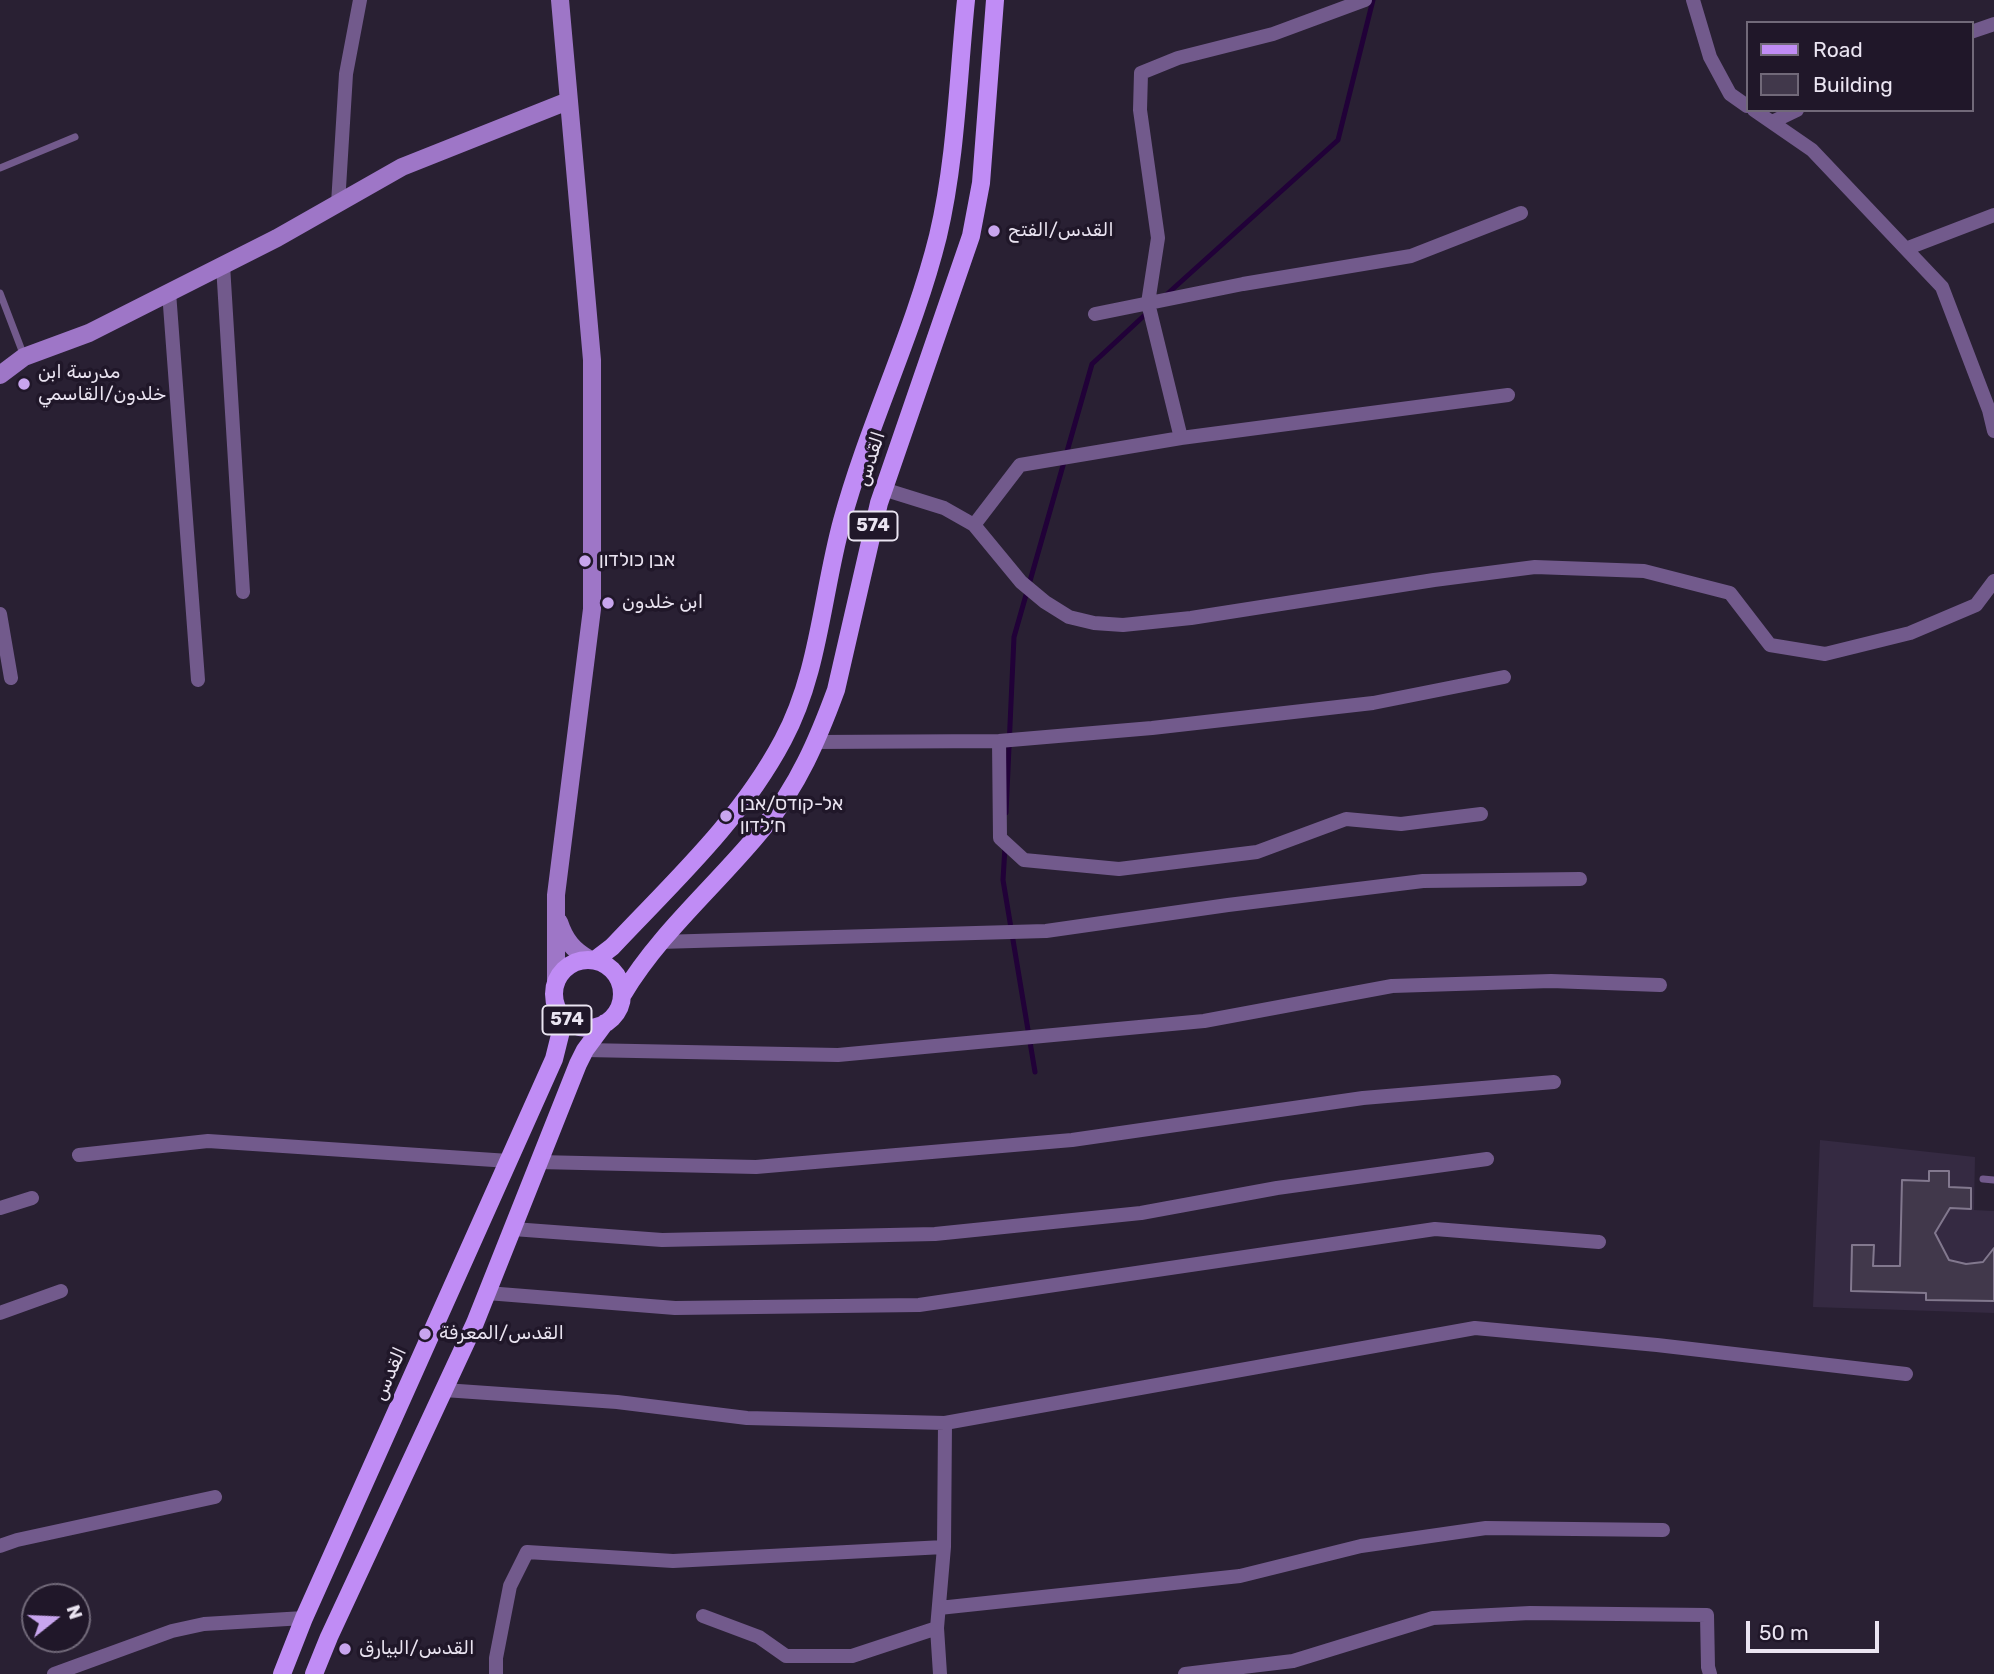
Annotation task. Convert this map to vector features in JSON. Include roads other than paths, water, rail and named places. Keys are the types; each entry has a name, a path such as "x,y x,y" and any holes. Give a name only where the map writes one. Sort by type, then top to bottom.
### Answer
{"main road":[{"name":"القدس","path":"592,960 612,947 709,846 749,796 784,738 798,704 812,664 835,550 849,498 938,234 949,173 966,0"},
{"name":"القدس","path":"623,994 659,942 766,826 800,774 836,690 883,489 971,236 981,183 995,0"},
{"name":"574","path":"592,960 579,960 568,965 556,982 555,1003 567,1021 578,1026 589,1028 605,1023"},
{"path":"592,960 610,967 617,975 623,994"},
{"name":"574","path":"314,1674 487,1293 562,1100 585,1050 605,1023 617,1013 623,994"},
{"name":"القدس","path":"282,1674 304,1618 554,1059 561,1031 559,1012"}],"street":[{"path":"338,204 346,74 359,0"},
{"path":"556,982 556,912 592,610 592,360 560,0"},
{"path":"1181,438 1148,303 1158,238 1140,110 1141,74 1178,58 1273,34 1365,0"},
{"path":"1693,0 1710,57 1730,94 1745,105"},
{"path":"1973,31 1994,24"},
{"path":"0,376 24,357 89,333 338,204 401,167 568,101"},
{"path":"1757,112 1812,150 1908,248 1942,287 1989,410 1994,431"},
{"path":"1772,122 1793,112"},
{"path":"1095,314 1243,284 1411,256 1521,213"},
{"path":"1908,248 1994,215"},
{"path":"223,265 243,592"},
{"path":"169,292 198,680"},
{"path":"974,525 1020,465 1181,438 1508,395"},
{"path":"883,489 944,508 974,525 1021,582 1045,602 1069,617 1094,623 1123,625 1191,618 1535,567 1644,571 1730,593 1770,646 1825,654 1910,633 1965,610 1976,605 1994,582"},
{"path":"0,614 10,678"},
{"path":"816,741 999,741 1152,728 1373,703 1504,677"},
{"path":"999,741 1000,838 1024,860 1119,869 1257,852 1346,818 1401,824 1481,814"},
{"path":"659,942 1046,931 1423,881 1580,879"},
{"path":"556,912 569,944 576,952 592,960"},
{"path":"585,1050 838,1055 1203,1021 1392,986 1551,981 1660,985"},
{"path":"538,1162 756,1167 1072,1140 1363,1098 1554,1082"},
{"path":"79,1155 208,1141 509,1161"},
{"path":"513,1229 662,1240 935,1234 1141,1213 1277,1188 1488,1159"},
{"path":"0,1208 32,1198"},
{"path":"487,1293 675,1308 919,1305 1435,1229 1599,1241"},
{"path":"0,1313 61,1292"},
{"path":"444,1391 617,1402 747,1418 945,1423 1475,1328 1657,1345 1906,1374"},
{"path":"940,1674 937,1629 944,1547 945,1423"},
{"path":"0,1546 215,1497"},
{"path":"939,1608 1240,1576 1361,1546 1486,1528 1663,1530"},
{"path":"496,1674 496,1658 510,1586 527,1552 673,1561 944,1547"},
{"path":"1185,1674 1293,1661 1433,1618 1530,1613 1707,1615 1710,1674"},
{"path":"703,1616 759,1637 786,1656 852,1656 937,1629"},
{"path":"54,1674 172,1631 204,1624 304,1618"}],"lane":[{"path":"0,168 75,137"},
{"path":"0,293 24,357"},
{"path":"1983,1180 1994,1180"}],"waterway":[{"path":"1165,296 1338,140 1373,0"},
{"path":"1006,813 1014,637 1092,364 1148,312"},
{"path":"1005,847 1003,880 1035,1072"}],"place":[{"name":"القدس/الفتح","path":"994,231"},
{"name":"مدرسة ابن خلدون/القاسمي","path":"24,384"},
{"name":"אבן כולדון","path":"585,561"},
{"name":"ابن خلدون","path":"608,603"},
{"name":"אל-קודס/אבן ח׳לדון","path":"726,816"},
{"name":"القدس/المعرفة","path":"425,1334"},
{"name":"القدس/البيارق","path":"345,1649"}]}
